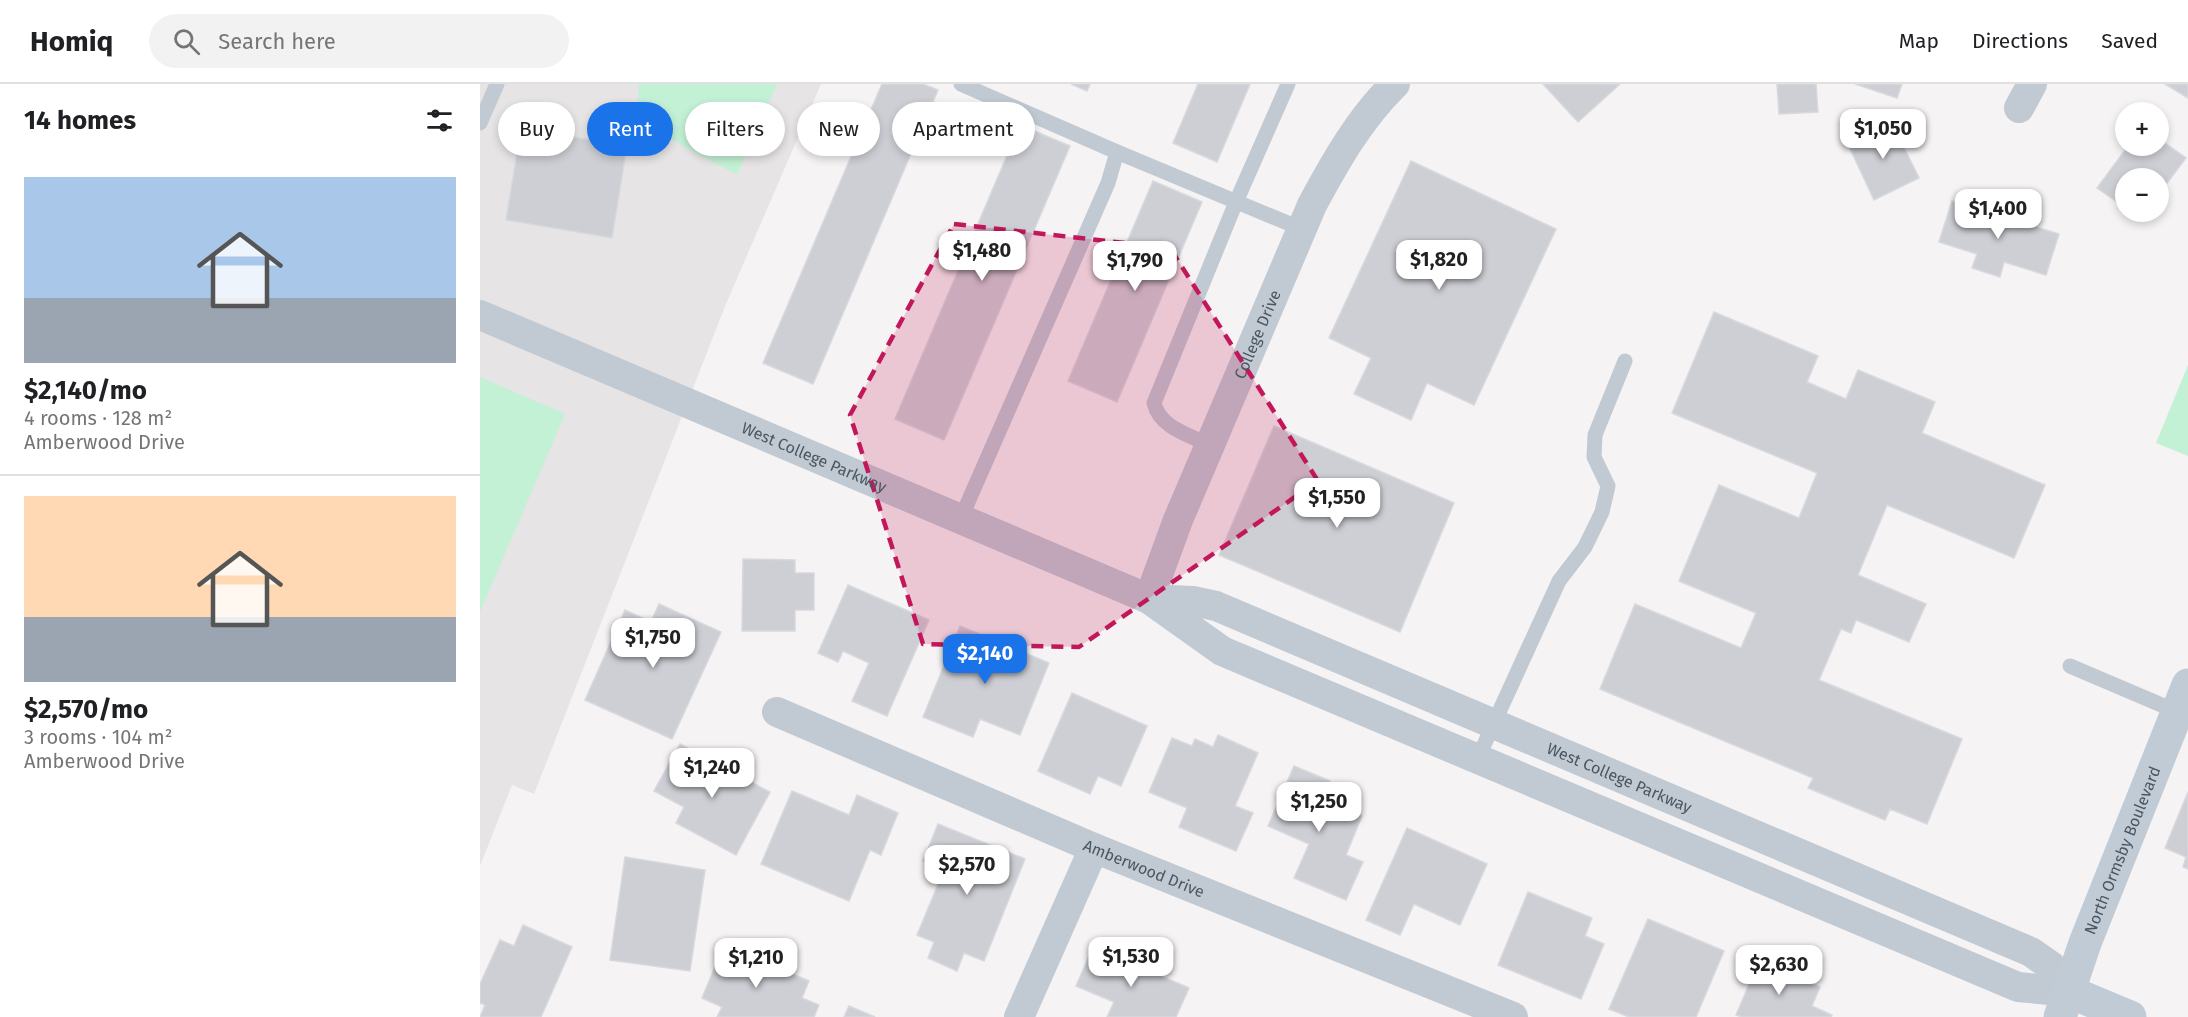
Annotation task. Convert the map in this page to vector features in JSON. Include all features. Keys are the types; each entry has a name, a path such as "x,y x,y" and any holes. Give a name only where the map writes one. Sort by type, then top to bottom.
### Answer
{"street":[{"name":"College Drive","path":"1149,599 1210,445 1302,229 1339,156 1386,87"},
{"name":"West College Parkway","path":"480,315 1149,599 1222,651 2018,987 2065,1004 2130,1017"},
{"name":"West College Parkway","path":"1149,599 1193,601 1216,606 2031,952 2051,966 2065,1004"},
{"name":"North Ormsby Boulevard","path":"2065,1004 2085,943 2184,702"},
{"name":"Amberwood Drive","path":"777,712 1094,848 1448,1005 1513,1017"},
{"path":"1019,1017 1094,848"}],"lane":[{"path":"480,123 497,84"},
{"path":"961,84 1302,229"},
{"path":"1210,445 1167,424 1157,415 1154,403 1236,202 1288,84"},
{"path":"961,518 1108,183 1117,152"},
{"path":"1478,758 1559,581 1585,547 1602,512 1608,486 1594,457 1595,435 1625,361"},
{"path":"2070,666 2184,702"}],"highlighted area":[{"path":"954,224 1170,248 1318,481 1079,647 923,644 850,415"}],"shaded area":[{"path":"480,84 821,84 813,102 797,102 797,140 726,304 534,794 512,785 480,866"}],"green space":[{"path":"639,84 777,84 769,102 685,102 685,147 673,140 673,102 638,102"},
{"path":"702,156 745,156 737,175"},
{"path":"2188,365 2188,456 2156,443"},
{"path":"480,377 565,414 480,612"}],"building":[{"path":"882,84 923,84 938,90 933,102 892,102 892,156 910,156 813,384 763,363 851,156 880,156 880,102 874,102"},
{"path":"1071,84 1090,84 1087,91"},
{"path":"1198,84 1250,84 1217,162 1173,143"},
{"path":"1543,84 1620,84 1578,122"},
{"path":"1777,84 1816,84 1818,112 1779,114"},
{"path":"1855,84 1902,84 1897,98"},
{"path":"2165,84 2188,84 2188,98"},
{"path":"1891,121 1919,178 1874,200 1847,142"},
{"path":"1035,131 1070,146 944,440 895,419 1007,156 1035,156"},
{"path":"575,137 587,139 587,156 625,156 612,238 506,220 516,156 575,156"},
{"path":"2169,146 2186,158 2169,180 2169,168 2115,168 2115,200 2097,188 2121,156 2169,156"},
{"path":"1411,161 1556,229 1474,405 1427,383 1411,420 1354,394 1371,358 1329,338"},
{"path":"1153,181 1202,202 1117,402 1068,381"},
{"path":"1952,201 2059,234 2046,275 2004,262 2000,277 1972,268 1977,254 1939,242"},
{"path":"1714,312 1818,356 1807,382 1846,399 1858,370 1935,402 1922,433 2045,485 2014,558 1887,505 1858,575 1926,604 1909,642 1856,620 1851,633 1841,629 1819,680 1962,739 1927,824 1890,809 1885,820 1808,788 1813,778 1600,689 1635,604 1741,648 1756,613 1679,581 1719,485 1799,518 1817,473 1672,413"},
{"path":"1274,426 1454,503 1400,632 1219,555"},
{"path":"743,559 795,560 795,573 814,573 814,610 795,610 795,631 742,631"},
{"path":"848,585 929,620 887,716 852,701 869,663 843,651 838,662 818,653"},
{"path":"659,604 721,632 672,739 585,700 625,610 651,622"},
{"path":"960,626 1049,663 1020,735 980,719 973,737 923,717"},
{"path":"1072,693 1147,726 1121,786 1098,776 1090,794 1038,771"},
{"path":"1218,735 1258,753 1235,806 1253,813 1236,851 1179,827 1187,808 1149,792 1172,738 1192,746 1195,739 1213,747"},
{"path":"680,744 770,792 736,855 676,823 684,807 654,791"},
{"path":"1294,766 1330,781 1322,799 1362,816 1346,855 1363,862 1346,900 1294,878 1309,844 1268,826"},
{"path":"792,791 849,815 857,795 898,813 881,855 870,850 849,901 761,864"},
{"path":"2188,792 2188,869 2183,867 2186,857 2165,848"},
{"path":"938,824 1025,859 984,961 964,953 957,971 928,958 934,942 917,935 944,870 923,861"},
{"path":"1407,828 1487,864 1460,925 1414,904 1400,935 1366,920"},
{"path":"625,857 705,870 690,971 610,960"},
{"path":"1528,892 1592,918 1585,936 1604,944 1581,999 1498,965"},
{"path":"1648,919 1724,951 1696,1017 1629,1017 1609,1009"},
{"path":"523,925 572,947 541,1017 480,1017 485,1005 480,1003 480,984 500,940 514,946"},
{"path":"724,945 809,981 802,998 819,1005 814,1017 717,1017 722,1007 702,998"},
{"path":"1093,947 1189,988 1176,1017 1107,1017 1114,1002 1076,986"},
{"path":"1759,961 1820,987 1812,1006 1832,1015 1831,1017 1742,1017 1736,1015"},
{"path":"849,1006 875,1017 844,1017"}]}
